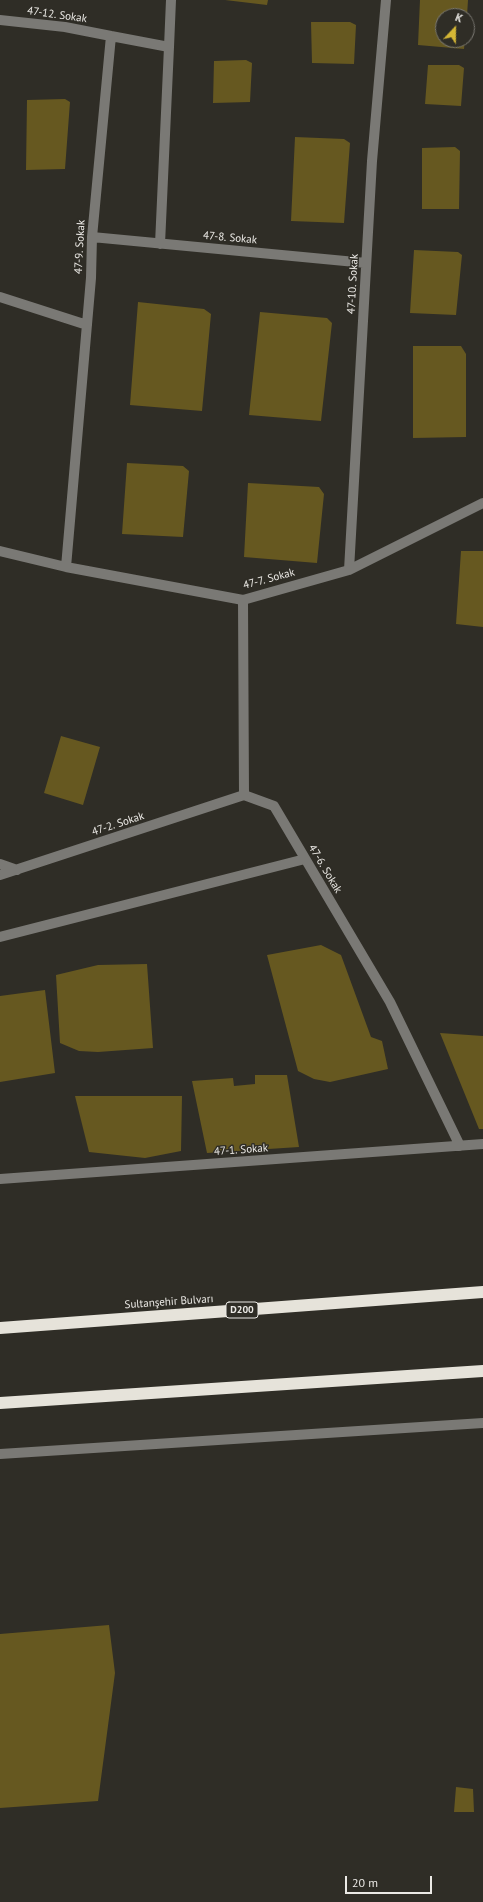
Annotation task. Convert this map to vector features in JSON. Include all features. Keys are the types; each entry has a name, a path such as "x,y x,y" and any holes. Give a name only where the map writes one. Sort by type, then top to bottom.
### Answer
{"highway":[{"name":"Sultanşehir Bulvarı","path":"0,1328 483,1292"},
{"path":"0,1403 483,1372"}],"street":[{"path":"160,244 171,0"},
{"name":"47-10. Sokak","path":"349,570 372,161 386,0"},
{"name":"47-12. Sokak","path":"0,20 65,27 111,36"},
{"path":"111,36 169,48"},
{"name":"47-9. Sokak","path":"66,567 87,325 92,237 111,36"},
{"name":"47-8. Sokak","path":"92,237 366,263"},
{"path":"0,297 87,325"},
{"name":"47-7. Sokak","path":"0,551 66,567 243,600 349,570 483,503"},
{"path":"243,600 244,795"},
{"name":"47-6. Sokak","path":"244,795 274,806 390,1002 460,1146"},
{"name":"47-2. Sokak","path":"0,875 244,795"},
{"path":"0,937 306,859"},
{"path":"0,864 17,870"},
{"name":"47-1. Sokak","path":"0,1179 483,1144"},
{"path":"0,1454 483,1423"}],"building":[{"path":"225,0 268,0 267,5"},
{"path":"420,0 468,0 468,8 435,8 435,46 418,45"},
{"path":"311,22 350,22 356,25 354,64 312,63"},
{"path":"246,60 252,63 250,102 213,103 214,61"},
{"path":"428,65 459,65 464,68 461,106 425,104"},
{"path":"65,99 70,102 65,169 26,170 27,100"},
{"path":"295,137 344,139 350,143 344,223 291,221"},
{"path":"455,147 460,151 459,209 422,209 422,148"},
{"path":"414,250 458,252 462,255 456,315 410,313"},
{"path":"138,302 204,309 211,314 202,411 130,405"},
{"path":"260,312 327,318 332,323 321,421 249,415"},
{"path":"413,346 461,346 466,354 466,437 413,438"},
{"path":"127,463 183,466 189,471 183,537 122,534"},
{"path":"248,483 319,487 324,494 317,563 244,557"},
{"path":"461,551 483,551 483,627 456,624"},
{"path":"61,736 100,747 83,805 44,793"},
{"path":"321,945 341,955 371,1037 382,1041 388,1069 330,1082 314,1079 298,1071 267,955"},
{"path":"147,964 153,1048 98,1052 79,1051 60,1043 56,975 98,965"},
{"path":"45,990 55,1073 0,1082 0,996"},
{"path":"440,1033 483,1036 483,1129 479,1129"},
{"path":"255,1075 287,1075 299,1147 207,1153 192,1081 233,1078 234,1086 255,1084"},
{"path":"75,1096 182,1096 181,1151 145,1158 89,1152"},
{"path":"109,1625 115,1673 98,1801 0,1808 0,1634"},
{"path":"456,1787 473,1789 474,1812 454,1812"}]}
